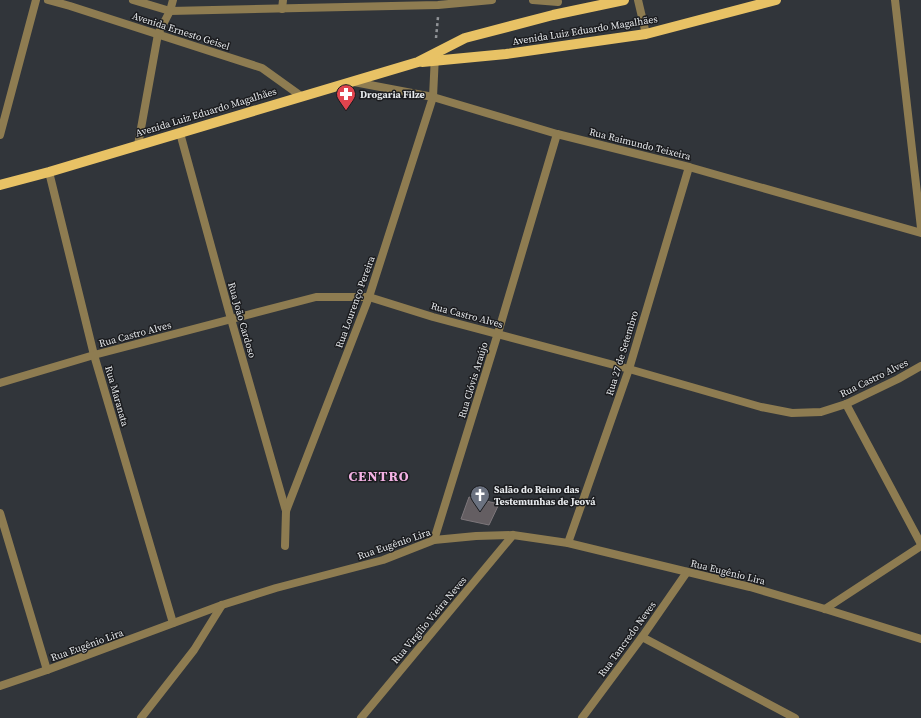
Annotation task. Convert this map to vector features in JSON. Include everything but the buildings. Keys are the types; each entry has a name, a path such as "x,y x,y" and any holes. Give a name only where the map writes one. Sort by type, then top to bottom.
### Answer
{"main road":[{"name":"Avenida Luiz Eduardo Magalhães","path":"435,57 465,38 553,15 624,0"},
{"name":"Avenida Luiz Eduardo Magalhães","path":"0,185 49,172 435,57 506,54 646,34 776,0"}],"street":[{"path":"0,135 36,0"},
{"name":"Avenida Ernesto Geisel","path":"48,0 262,68 301,96"},
{"name":"Avenida Ernesto Geisel","path":"133,0 170,11 438,5 492,0"},
{"path":"138,145 158,34 170,11 173,0"},
{"path":"282,9 283,0"},
{"path":"533,0 558,1 553,15"},
{"path":"638,0 646,34"},
{"path":"895,0 921,228"},
{"name":"Rua Lourenço Pereira","path":"285,546 286,511 369,297 433,98 435,57"},
{"name":"Rua Raimundo Teixeira","path":"352,82 433,98 557,134 689,167 921,233"},
{"name":"Rua João Cardoso","path":"180,133 286,511"},
{"name":"Rua Clóvis Araújo","path":"434,540 498,333 557,134"},
{"name":"Rua 27 de Setembro","path":"568,543 629,369 689,167"},
{"name":"Rua Maranata","path":"49,172 94,355 173,623"},
{"name":"Rua Castro Alves","path":"0,383 94,355 316,297 369,297 433,317 498,333 761,407 792,413 821,412 846,404 898,379 921,366"},
{"path":"825,609 921,545 846,404"},
{"path":"0,513 46,670"},
{"name":"Rua Eugênio Lira","path":"0,686 222,605 276,588 383,560 434,540 476,536 513,535 568,543 750,587 921,639"},
{"name":"Rua Virgílio Vieira Neves","path":"361,718 513,535"},
{"name":"Rua Tancredo Neves","path":"582,718 642,637 687,572"},
{"path":"141,718 194,650 222,605"},
{"path":"642,637 795,718"}],"path":[{"path":"435,57 438,5"}],"place":[{"name":"Drogaria Filze","path":"346,111"},
{"name":"Salão do Reino das Testemunhas de Jeová","path":"480,512"}],"district":[{"name":"CENTRO","path":"379,476"}]}
